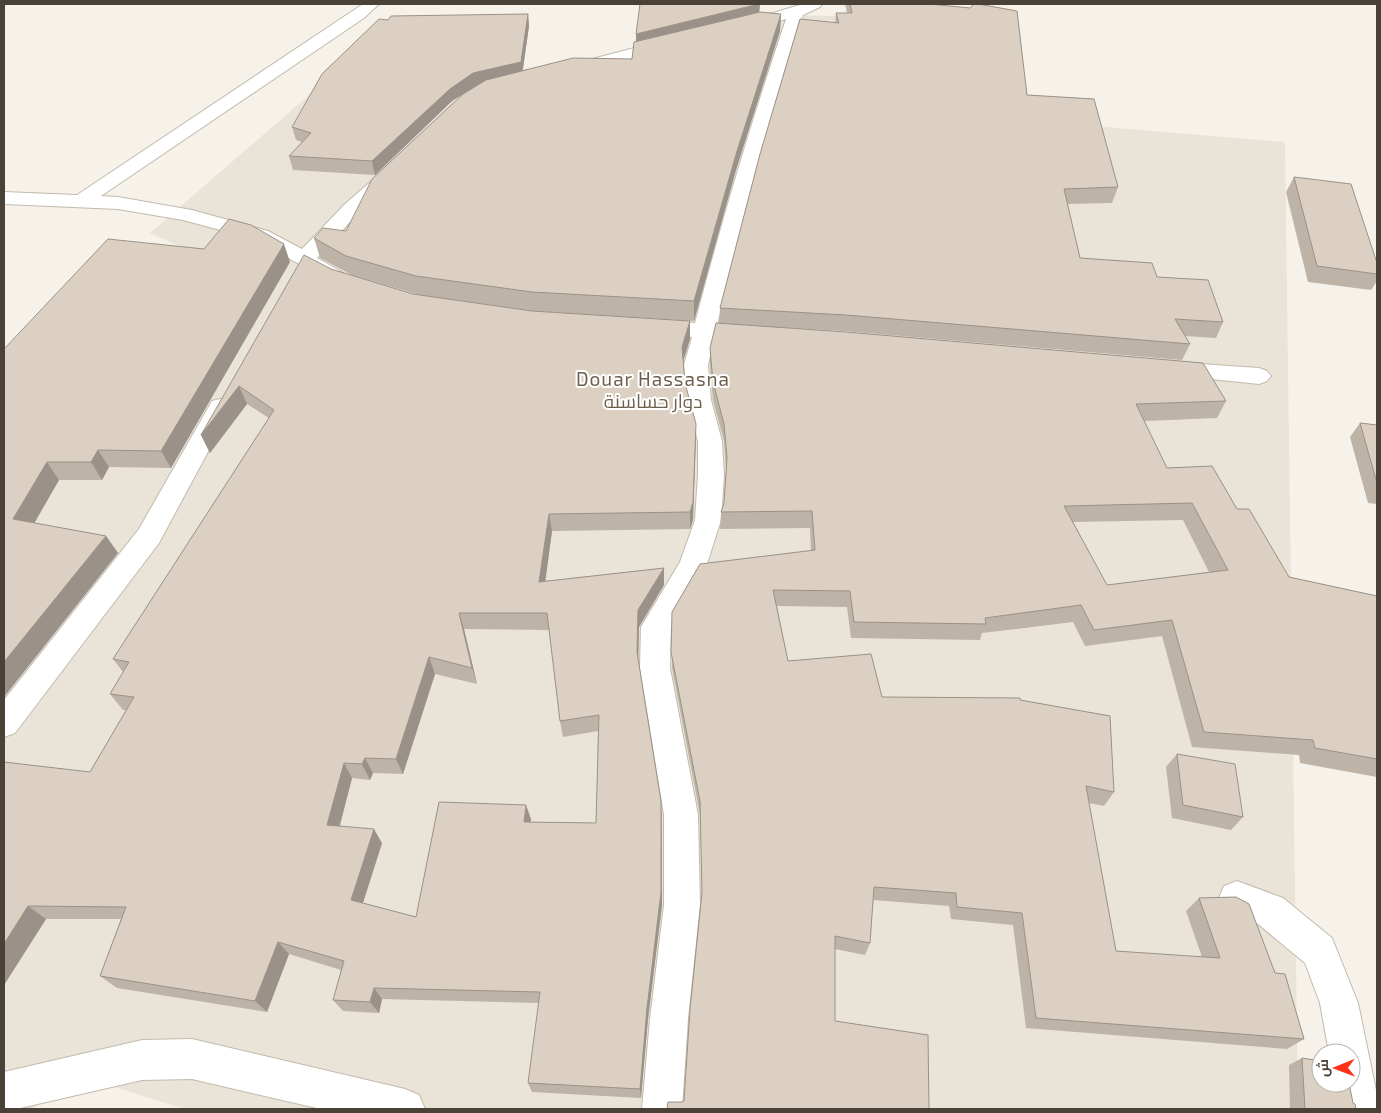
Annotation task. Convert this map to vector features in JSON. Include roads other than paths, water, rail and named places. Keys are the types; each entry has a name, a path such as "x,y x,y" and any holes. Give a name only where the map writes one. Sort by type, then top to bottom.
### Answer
{"street":[{"path":"82,201 359,15 372,4"},
{"path":"728,30 806,8"},
{"path":"662,1109 669,1019 682,904 680,815 668,733 655,668 656,628 693,564 708,520 711,475 710,442 699,400 696,365 734,212 761,119 806,8"},
{"path":"554,73 690,39"},
{"path":"299,268 352,208 402,164"},
{"path":"4,198 118,203 185,214 261,235 299,268 353,284"},
{"path":"635,326 774,335"},
{"path":"1150,367 1259,376"},
{"path":"4,723 149,536 228,392"},
{"path":"1237,898 1270,912 1319,951 1339,1003 1347,1043"},
{"path":"4,1092 142,1060 192,1059 405,1109"},
{"path":"1357,1093 1360,1109"}],"district":[{"name":"Douar Hassasna دوار حساسنة","path":"653,390"}]}
